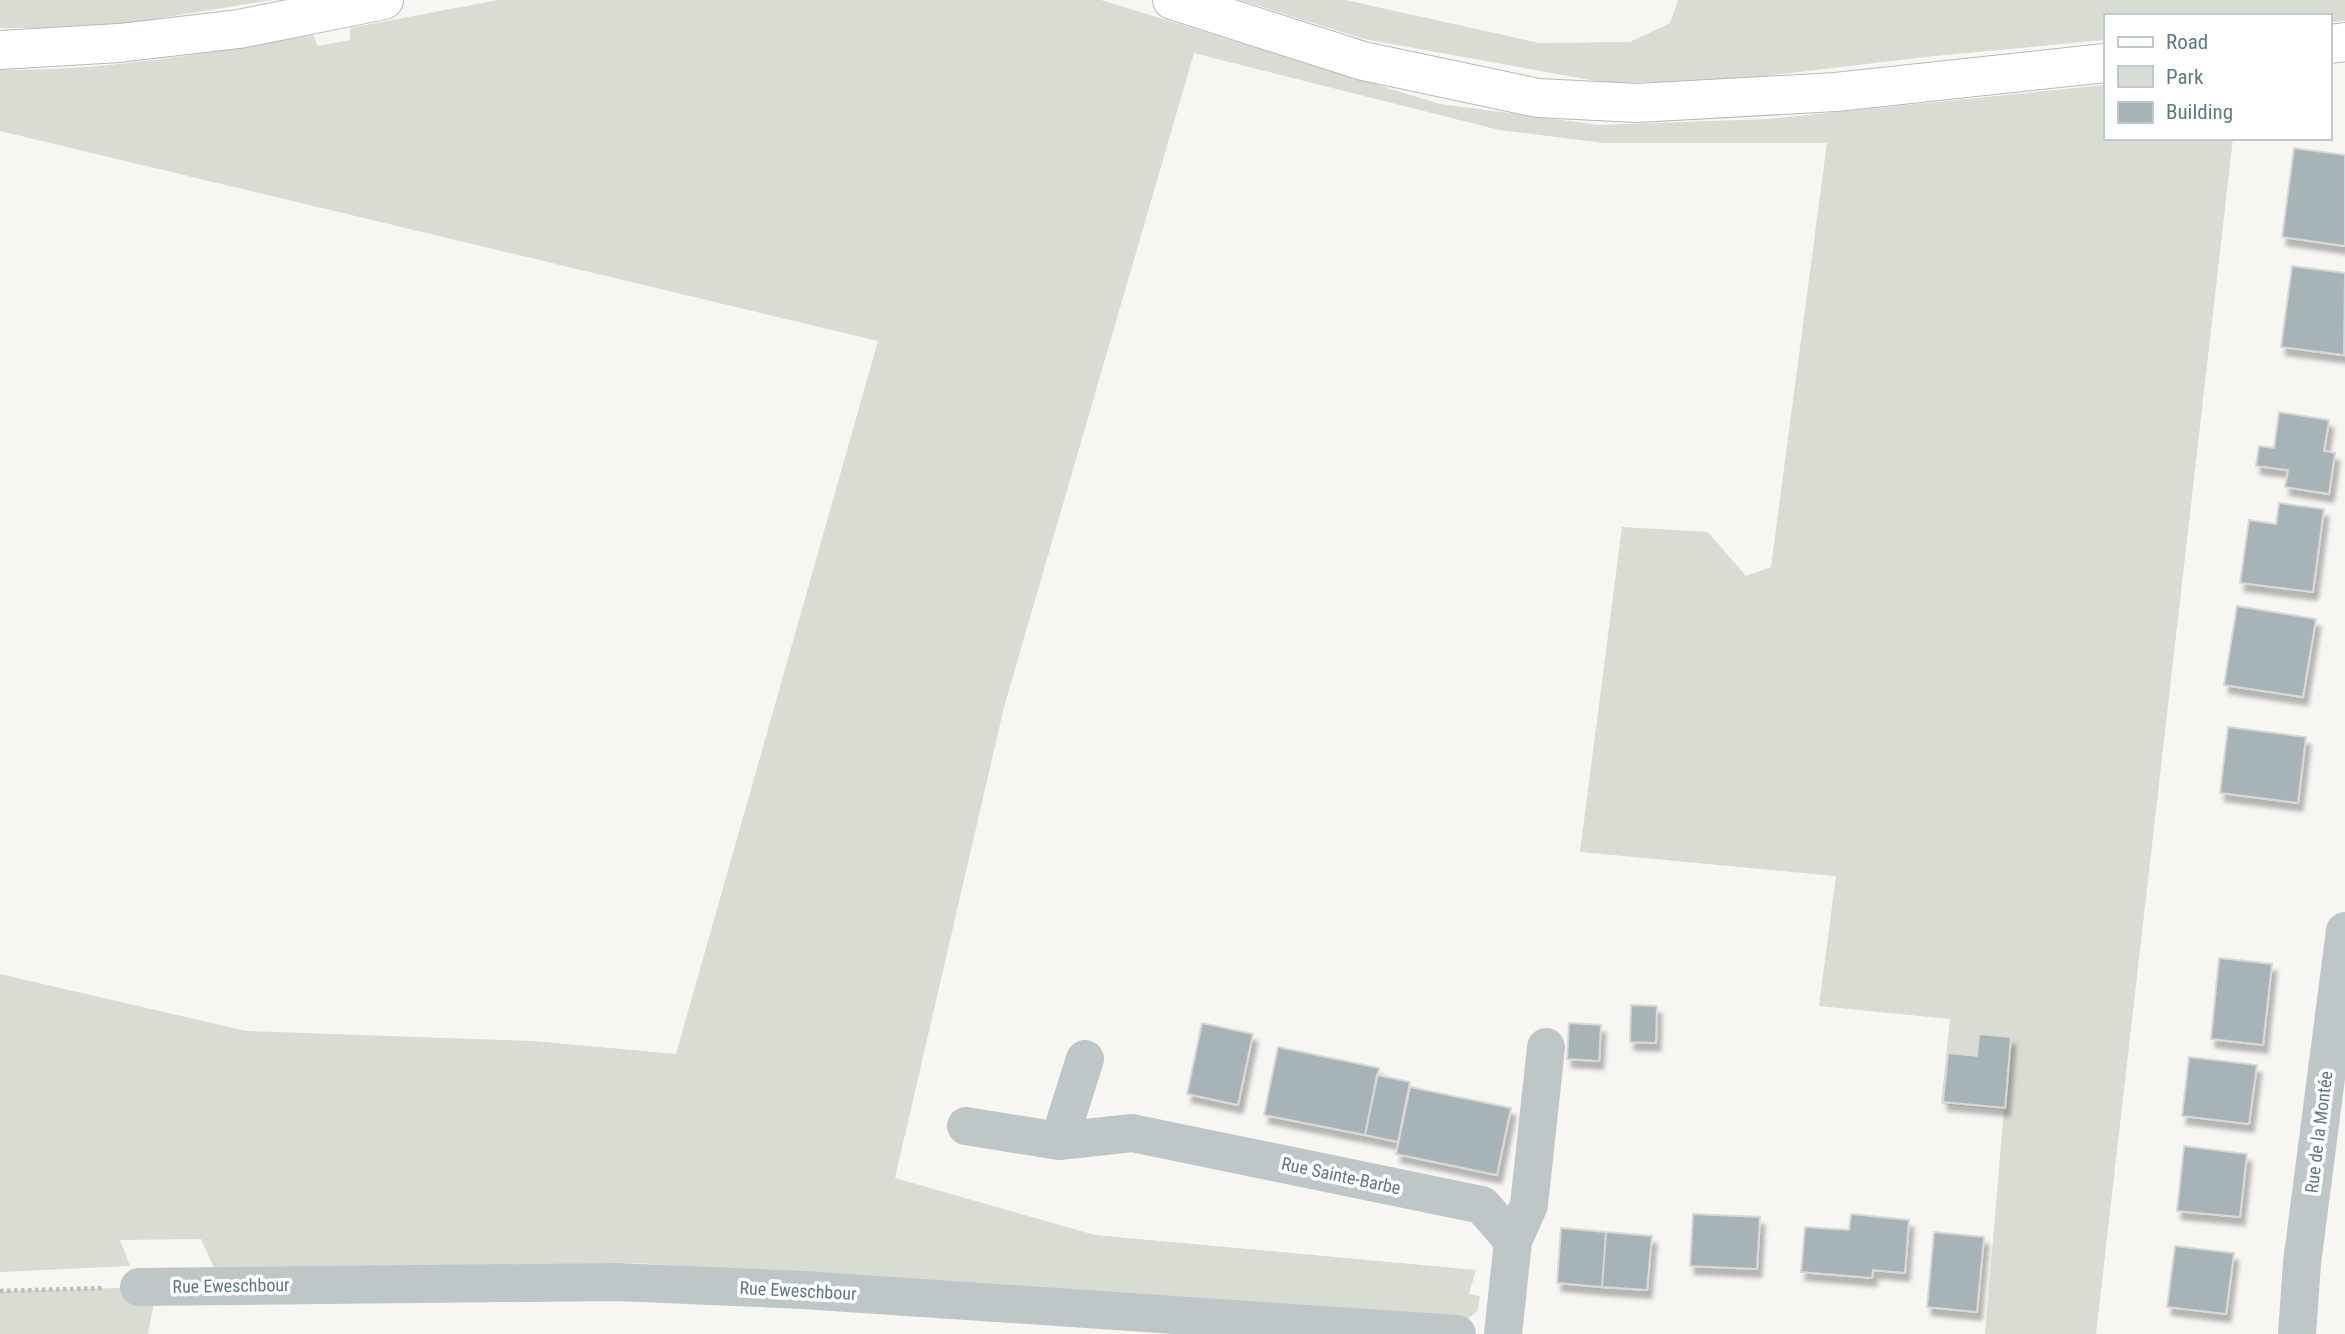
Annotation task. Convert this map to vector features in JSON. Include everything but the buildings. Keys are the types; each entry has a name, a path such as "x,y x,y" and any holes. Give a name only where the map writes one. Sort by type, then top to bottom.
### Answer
{"main road":[{"path":"0,50 119,43 239,29 384,0"},
{"path":"1172,0 1363,61 1538,98 1637,103 1836,92 2104,63"}],"street":[{"name":"Rue de la Montée","path":"2297,1334 2302,1263 2345,931"},
{"path":"1503,1334 1513,1241 1529,1205 1546,1046"},
{"path":"1059,1141 1085,1059"},
{"name":"Rue Sainte-Barbe","path":"967,1126 1059,1141 1132,1133 1482,1205 1513,1241"},
{"name":"Rue Eweschbour","path":"139,1287 617,1282 803,1290 1457,1334"}],"path":[{"path":"0,1291 139,1287"}],"green space":[{"path":"0,0 272,0 99,28 0,28"},
{"path":"498,0 1101,0 1440,104 1599,125 1767,119 2104,85 2104,140 2233,140 2096,1334 1985,1334 2004,1110 1941,1104 1950,1019 1819,1006 1836,876 1580,852 1622,527 1708,532 1746,576 1771,567 1827,143 1604,143 1499,130 1194,53 1004,707 895,1178 1095,1235 1476,1270 1469,1294 1480,1296 1478,1310 1465,1322 638,1263 214,1268 201,1239 120,1240 130,1266 0,1272 0,974 246,1031 533,1041 676,1054 878,341 0,131 0,70 118,64 313,35 318,46 350,40 350,28"},
{"path":"1240,0 1345,0 1539,43 1630,42 1670,23 1678,0 2345,0 2345,21 2331,22 2331,14 2104,14 2104,40 1934,56 1722,81 1607,83 1364,39"},
{"path":"157,1287 148,1334 0,1334 0,1291"}]}
